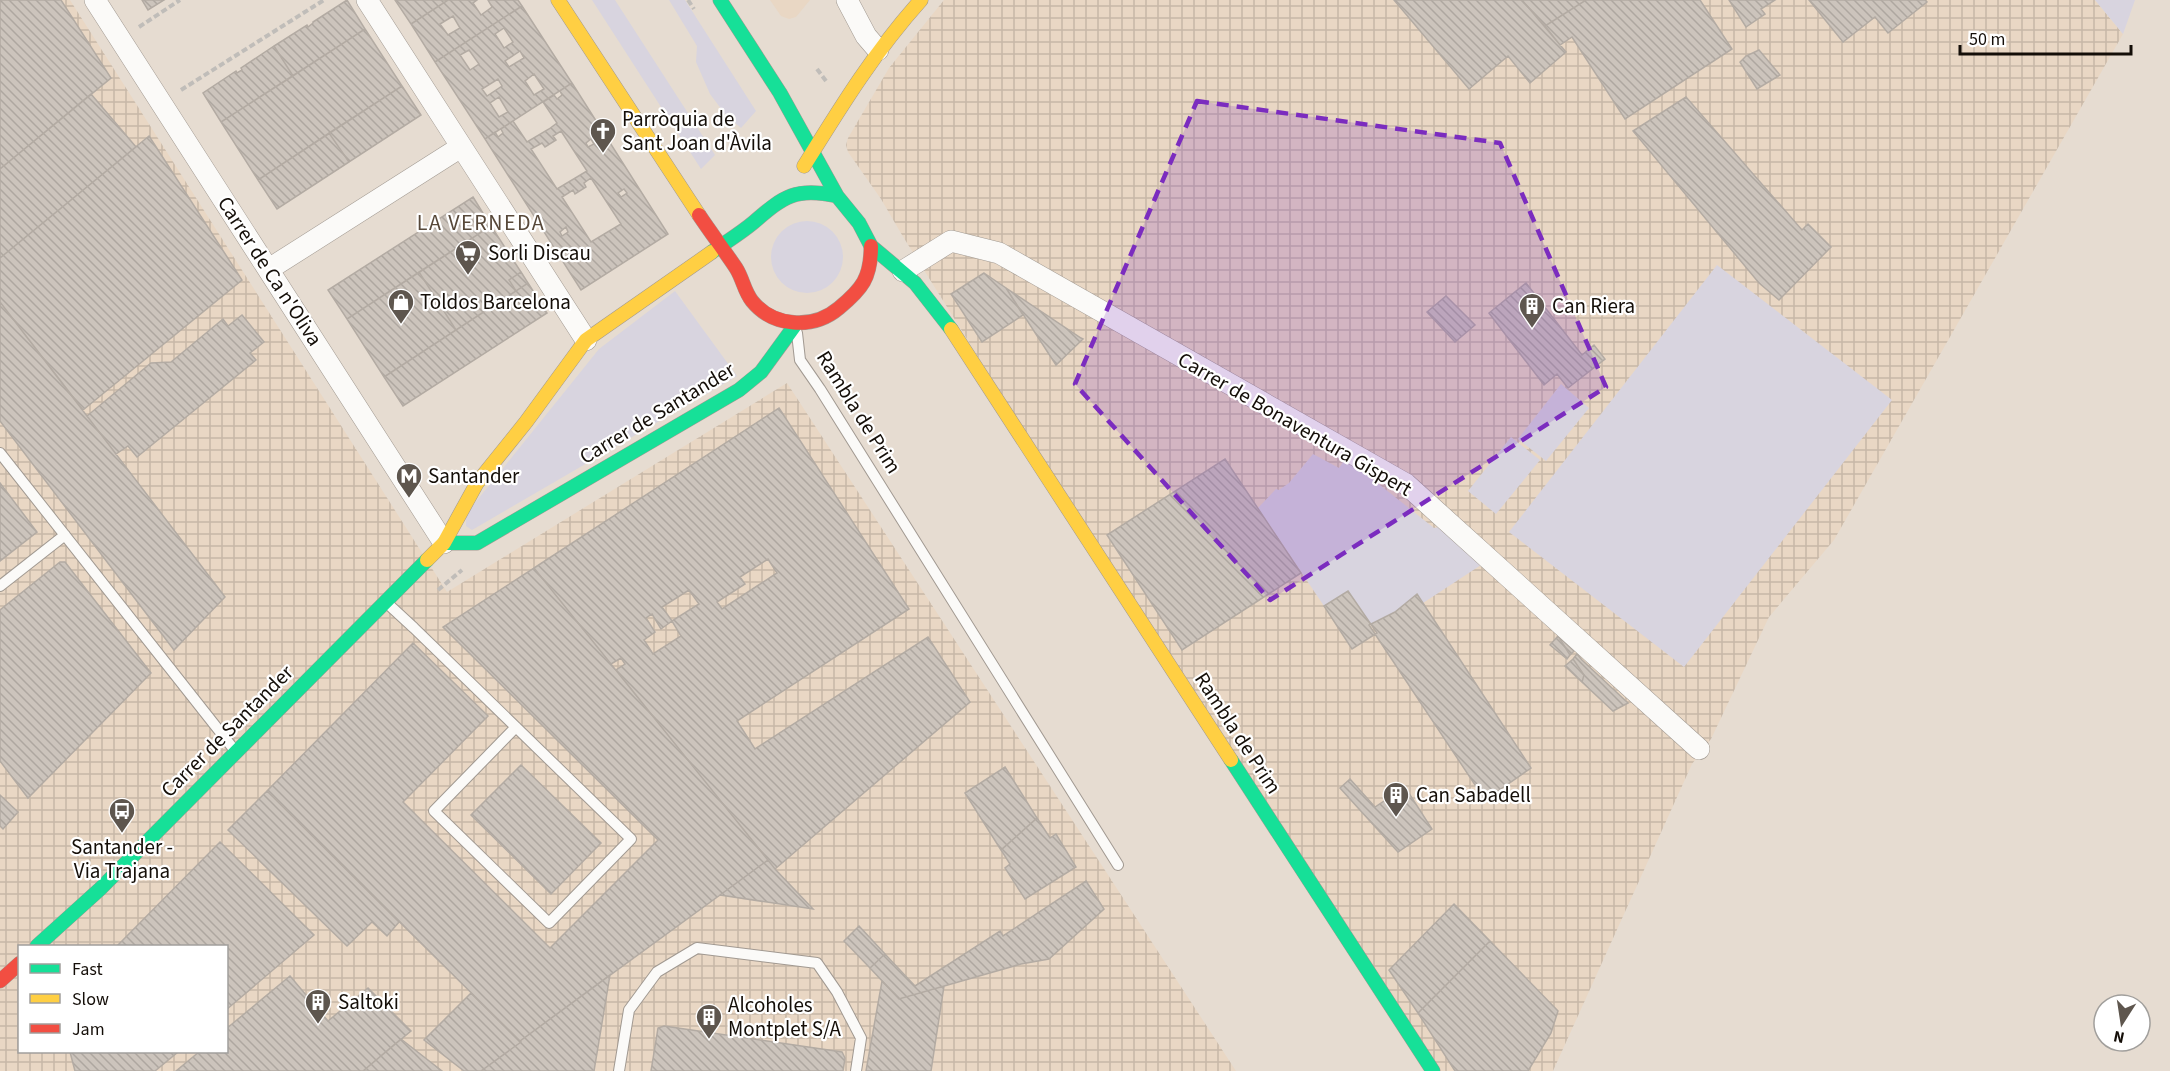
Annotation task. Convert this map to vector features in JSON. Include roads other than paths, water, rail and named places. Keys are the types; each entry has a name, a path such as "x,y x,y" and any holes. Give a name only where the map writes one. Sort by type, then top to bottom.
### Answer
{"main road":[{"path":"558,0 680,189 738,271 743,288 762,312 796,324 808,322 832,314 859,291 888,278"},
{"path":"720,0 780,93 837,196 859,223 871,246 866,279 859,291"},
{"path":"783,198 878,50 921,0"},
{"name":"Carrer de Santander","path":"38,945 100,889 444,543 477,483 526,422 586,340 753,223 765,210 783,198 799,192 814,190 837,196"},
{"name":"Carrer de Santander","path":"738,271 742,248 753,223"},
{"name":"Rambla de Prim","path":"871,246 888,278 928,299 953,333 1433,1071"},
{"name":"Carrer de Santander","path":"444,543 477,543 739,390 761,372 796,324"},
{"path":"0,981 18,965"}],"street":[{"name":"Carrer de Ca n'Oliva","path":"95,0 444,543"},
{"path":"367,0 586,340"},
{"path":"860,2 866,36 878,50"},
{"path":"269,269 453,152"},
{"name":"Carrer de Bonaventura Gispert","path":"888,278 951,241 999,253 1406,484 1699,749"}],"lane":[{"name":"Rambla de Prim","path":"796,324 800,360 1118,865"},
{"path":"0,453 236,752"},
{"path":"0,586 65,535"},
{"path":"385,602 516,727 631,838 549,923 434,811 516,727"},
{"path":"619,1071 629,1010 657,972 697,948 817,963 837,992 861,1038 856,1071"}],"place":[{"name":"Parròquia de Sant Joan d'Àvila","path":"603,154"},
{"name":"Sorli Discau","path":"468,276"},
{"name":"Toldos Barcelona","path":"401,325"},
{"name":"Can Riera","path":"1532,329"},
{"name":"Santander","path":"409,499"},
{"name":"Can Sabadell","path":"1396,818"},
{"name":"Santander - Via Trajana","path":"122,834"},
{"name":"Saltoki","path":"318,1025"},
{"name":"Alcoholes Montplet S/A","path":"709,1040"}],"district":[{"name":"LA VERNEDA","path":"481,223"}]}
